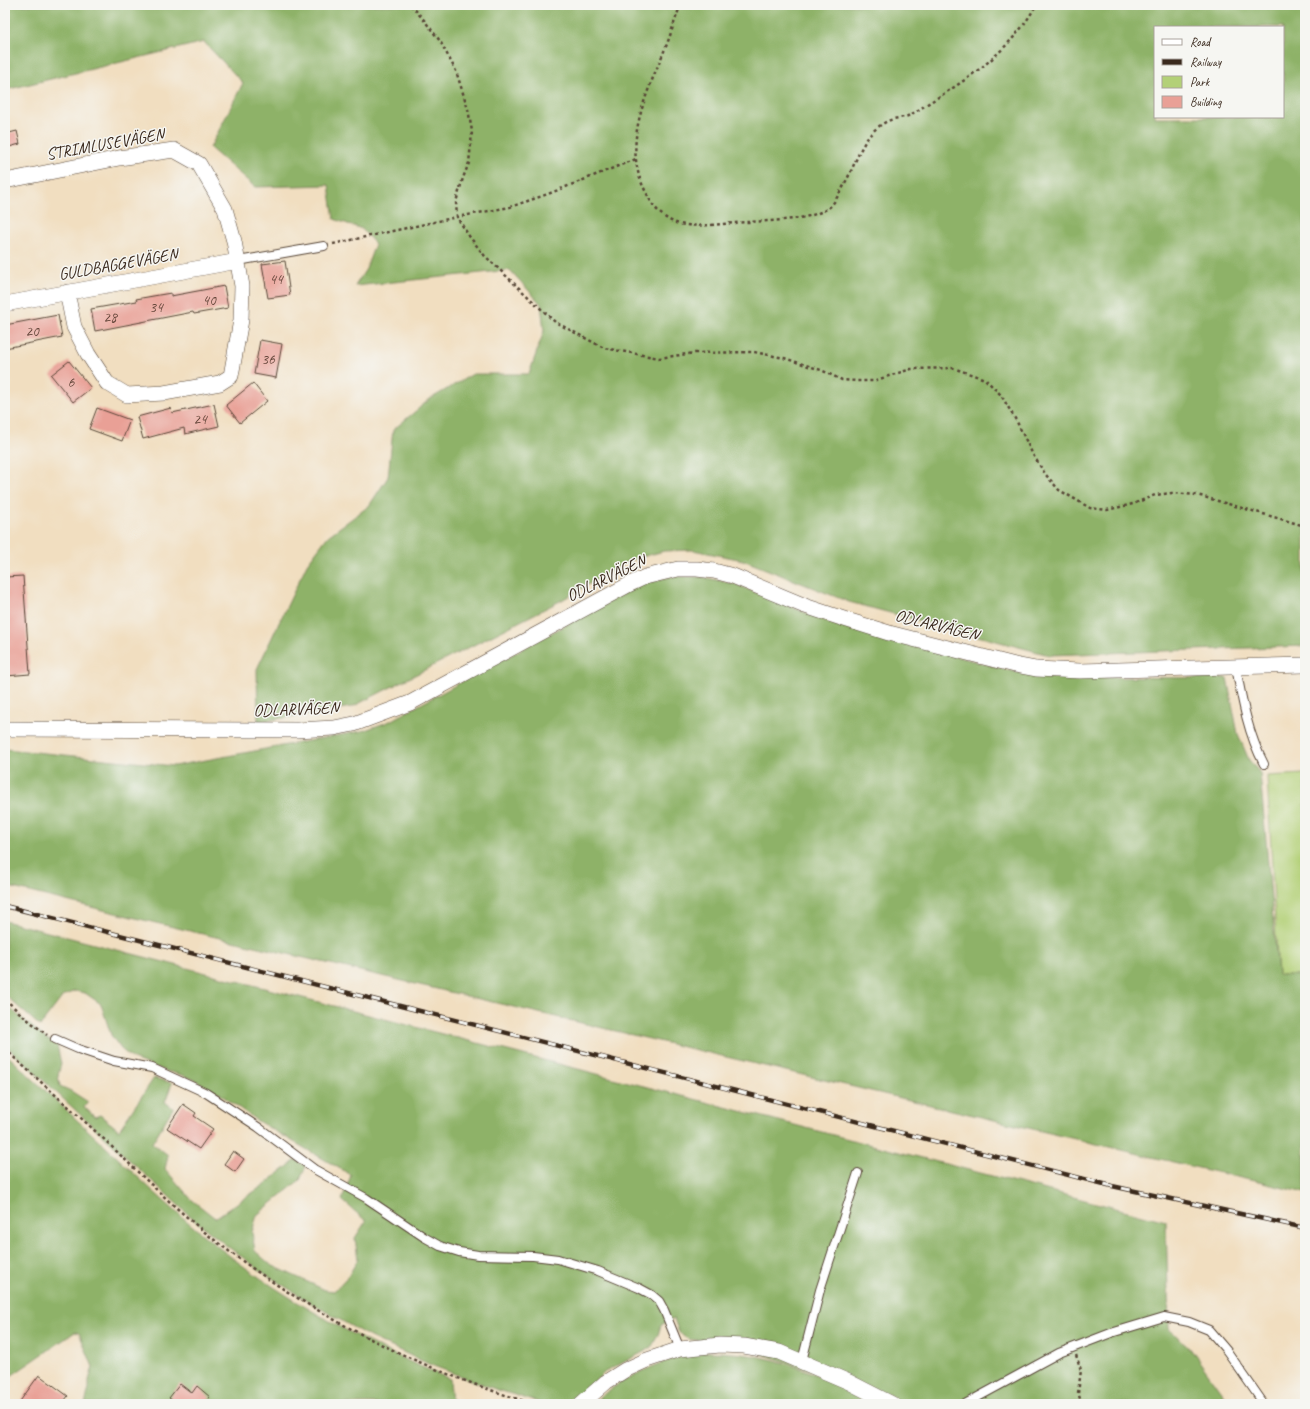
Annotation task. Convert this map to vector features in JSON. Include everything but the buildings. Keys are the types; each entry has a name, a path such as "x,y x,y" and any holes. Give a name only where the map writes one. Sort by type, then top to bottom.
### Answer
{"street":[{"name":"STRIMLUSEVÄGEN","path":"5,181 119,158 174,150 199,164 225,209 234,241 242,286 240,326 231,376 220,383 164,393 127,395 107,383 88,354 74,327 67,292"},
{"name":"GULDBAGGEVÄGEN","path":"5,304 238,261"},
{"name":"ODLARVÄGEN","path":"5,729 297,730 334,728 354,724 410,703 630,584 645,577 678,569 697,569 733,576 805,606 844,620 889,633 1036,669 1080,671 1305,665"},
{"path":"581,1404 606,1382 625,1370 647,1360 680,1349 720,1346 744,1346 779,1352 850,1382 892,1404"}],"lane":[{"path":"238,261 324,246"},
{"path":"1236,667 1243,706 1256,748 1264,764"},
{"path":"55,1039 78,1049 114,1061 152,1068 206,1092 258,1127 314,1168 366,1198 440,1246 459,1252 478,1255 533,1256 558,1260 598,1271 639,1288 652,1295 659,1302 664,1310 680,1349"},
{"path":"802,1361 820,1290 858,1173"},
{"path":"965,1404 1059,1353 1111,1333 1164,1317 1189,1322 1209,1330 1227,1351 1264,1404"}],"path":[{"path":"411,5 440,41 456,71 468,109 472,132 471,144 469,163 456,202 457,217 469,236 484,255 555,322 604,348 659,358 695,353 754,352 784,358 821,370 842,380 857,382 873,380 911,369 953,368 985,379 1001,395 1017,422 1032,455 1046,475 1059,490 1090,508 1107,510 1133,504 1155,495 1172,493 1197,495 1305,526"},
{"path":"681,5 676,14 668,43 654,72 637,124 636,159 641,184 653,205 664,217 677,223 714,225 810,216 827,210 834,203 846,183 863,143 874,130 888,120 908,116 986,64 1022,28 1036,5"},
{"path":"324,246 510,207 548,194 636,159"},
{"path":"5,999 44,1033 55,1039"},
{"path":"5,1049 189,1219 226,1249 263,1275 309,1305 370,1339 430,1367 494,1392 534,1404"},
{"path":"1073,1348 1081,1370 1078,1393 1082,1404"}],"green space":[{"path":"5,5 1305,5 1305,646 1049,655 849,602 743,560 693,550 664,551 630,560 562,600 352,707 258,722 257,669 307,564 328,536 369,506 388,477 393,430 430,399 473,374 529,374 544,331 541,304 510,270 355,286 366,269 375,244 362,229 334,219 329,185 255,187 210,148 243,83 204,42 5,90"},
{"path":"673,576 703,577 735,584 833,624 1020,673 1054,677 1227,678 1238,734 1249,760 1260,773 1278,975 1305,975 1305,1193 156,923 5,886 5,749 174,766 362,731 388,722 643,583"},
{"path":"1305,774 1305,975 1278,975 1267,776"},
{"path":"5,921 1166,1221 1169,1329 1189,1347 1230,1404 906,1404 889,1395 716,1339 689,1339 680,1333 674,1318 661,1325 658,1335 651,1348 605,1372 571,1404 544,1404 495,1389 431,1365 370,1337 311,1303 264,1273 227,1246 191,1217 5,1045 5,1004 45,1038 57,1045 61,1064 58,1075 60,1086 88,1102 84,1107 95,1117 100,1115 119,1130 154,1078 172,1083 165,1102 173,1108 152,1143 168,1155 165,1169 191,1199 215,1218 264,1185 296,1160 306,1166 300,1180 257,1215 252,1232 255,1251 271,1265 325,1290 334,1291 349,1275 358,1259 355,1238 366,1221 342,1200 351,1175 256,1120 220,1094 195,1080 133,1059 121,1049 111,1035 101,1004 85,993 75,991 63,996 40,1026 5,995"},
{"path":"5,1053 163,1200 222,1250 303,1306 391,1353 450,1379 452,1404 85,1404 93,1367 79,1333 75,1332 5,1380"},
{"path":"697,1352 736,1353 775,1360 820,1376 879,1404 592,1404 628,1378 655,1366"}],"railway":[{"path":"5,906 1112,1186 1305,1228"}]}
